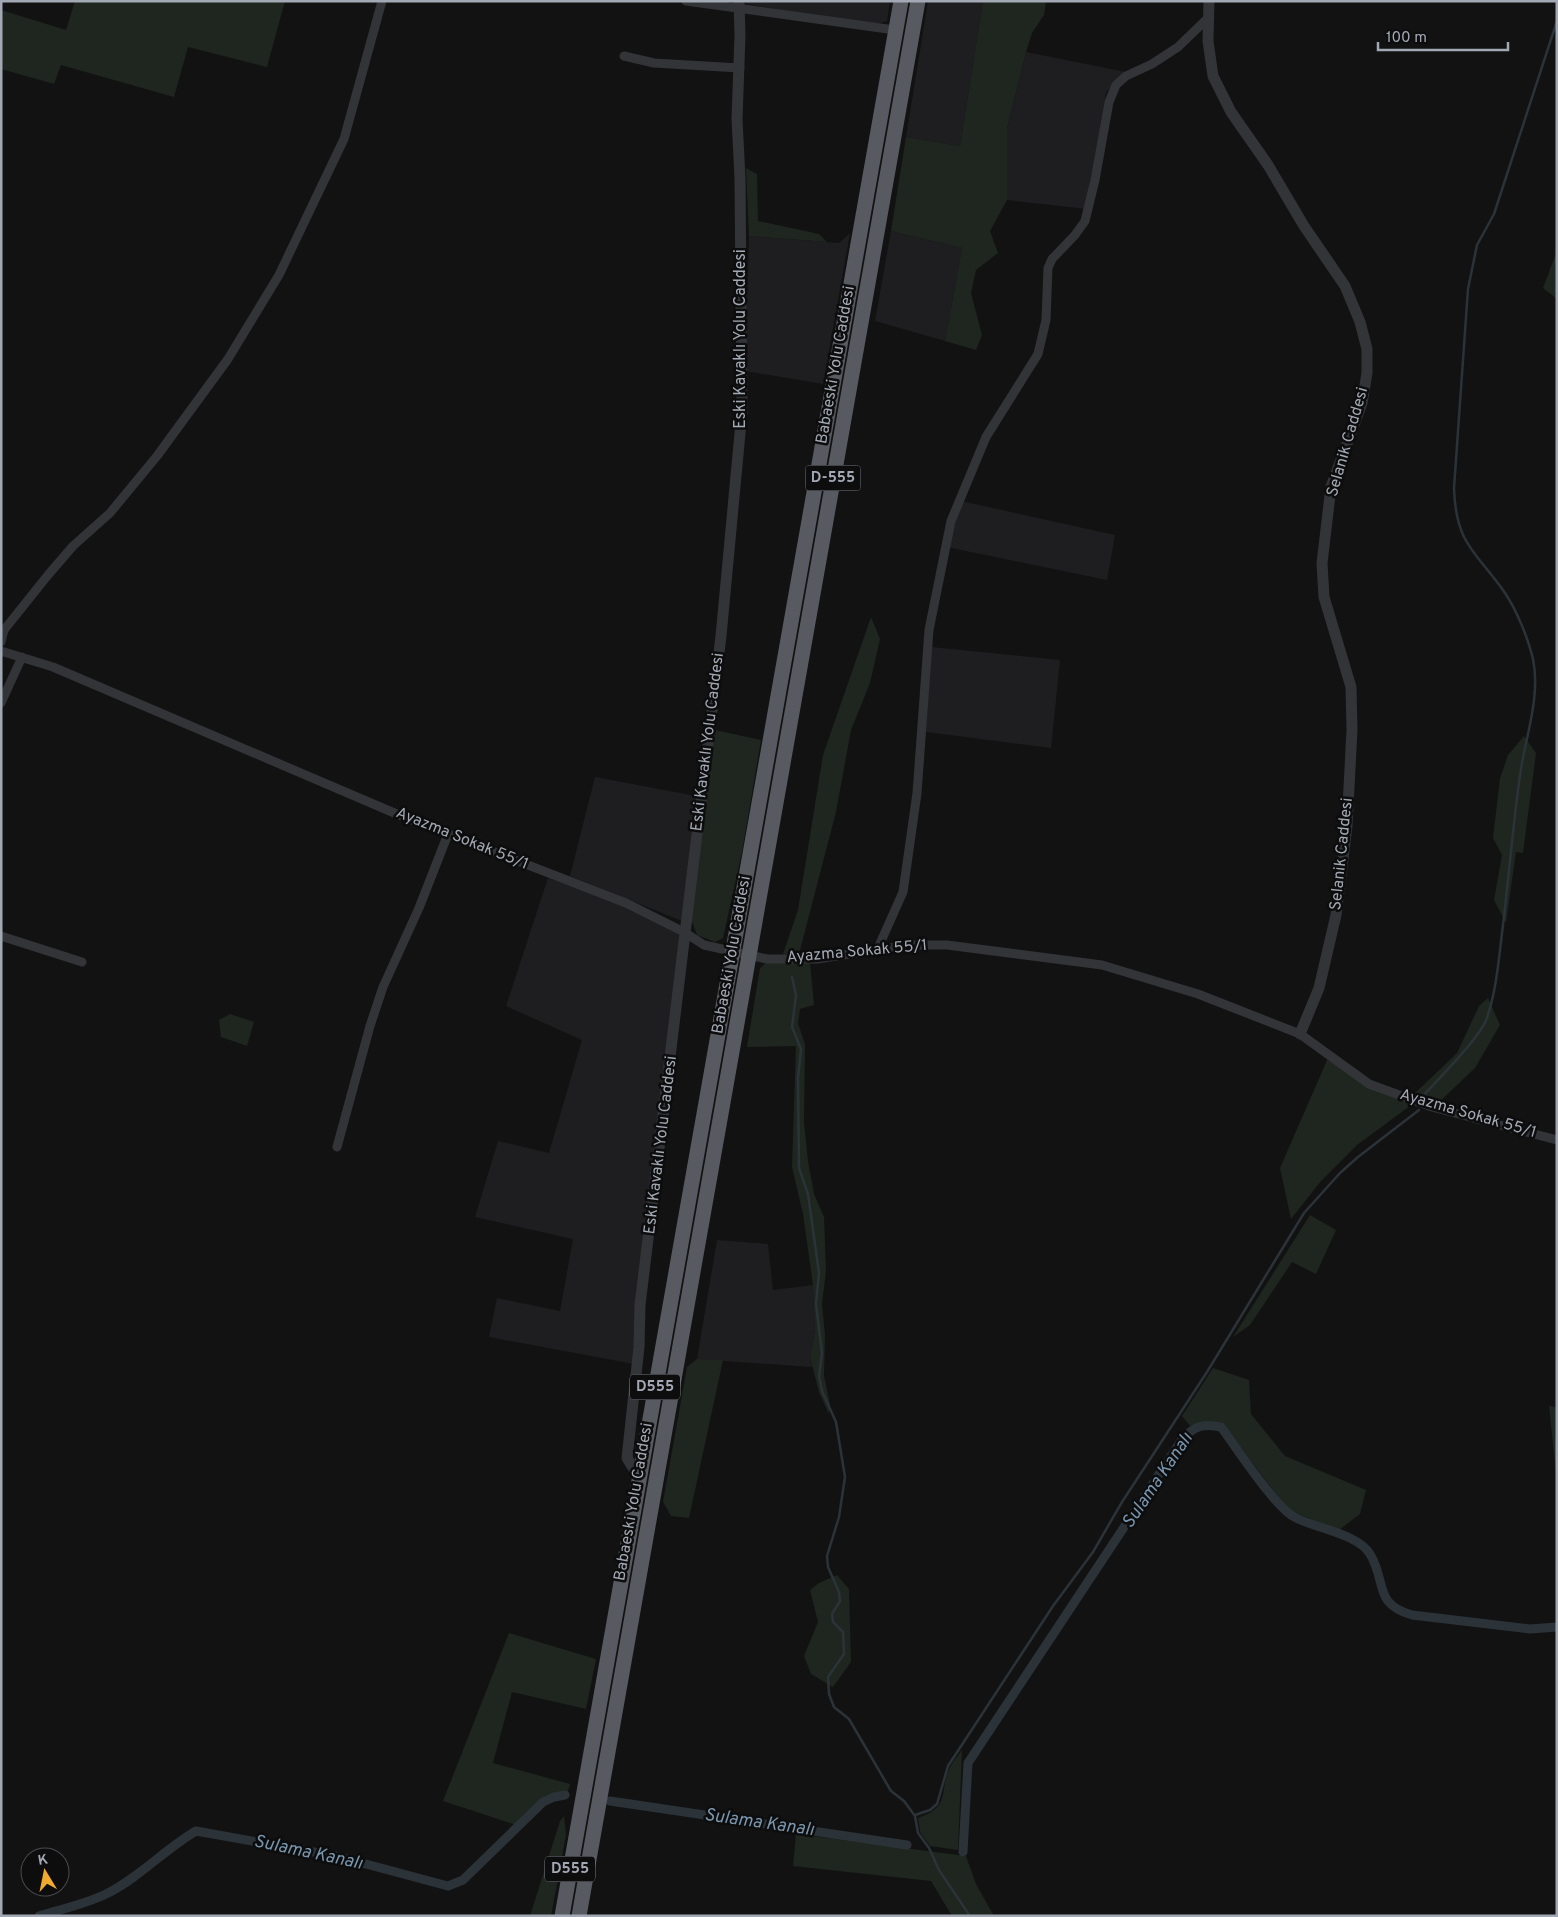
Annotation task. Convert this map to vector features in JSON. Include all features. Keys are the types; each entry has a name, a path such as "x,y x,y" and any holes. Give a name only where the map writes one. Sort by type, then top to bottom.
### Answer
{"highway":[{"name":"Babaeski Yolu Caddesi","path":"562,1916 901,1"},
{"name":"Babaeski Yolu Caddesi","path":"579,1916 918,1"},
{"path":"578,1822 595,1824"}],"street":[{"path":"1,642 4,630 35,590 73,546 110,513 157,456 228,359 279,275 344,139 382,1"},
{"path":"686,1 739,4 895,30"},
{"name":"Selanik Caddesi","path":"1208,1 1207,19 1213,76 1231,112 1268,165 1304,226 1345,286 1360,322 1368,350 1367,373 1362,403 1331,487 1322,563 1324,596 1351,687 1352,730 1346,826 1336,916 1319,988 1300,1034"},
{"name":"Eski Kavaklı Yolu Caddesi","path":"639,1477 627,1458 639,1347 640,1305 722,631 741,429 741,223 737,119 740,68 739,4"},
{"path":"878,948 903,892 917,793 929,630 949,525 986,437 1038,354 1046,320 1048,268 1052,259 1067,245 1085,221 1095,180 1109,102 1116,85 1126,76 1152,64 1178,47 1207,19"},
{"path":"624,56 654,63 740,68"},
{"name":"Ayazma Sokak 55/1","path":"1,651 54,667 258,756 448,834 626,903 684,932 704,945 733,953 767,959 817,959 878,948 908,945 947,945 1102,965 1198,994 1300,1034 1369,1084 1432,1107 1557,1140"},
{"path":"1,703 22,657"},
{"path":"337,1147 370,1026 383,987 426,892 448,834"},
{"path":"1,936 82,962"}],"shaded area":[{"path":"75,1 285,1 267,67 188,47 174,97 61,65 54,84 1,69 1,10 66,30"},
{"path":"746,1 890,1 887,21 871,25 746,4"},
{"path":"928,1 983,1 960,146 906,137"},
{"path":"983,1 1046,1 1044,15 1032,33 1026,52 1007,128 1007,200 990,231 998,253 976,270 971,293 982,335 976,350 945,341 962,248 891,231 906,137 960,146"},
{"path":"1026,52 1126,72 1106,92 1086,209 1007,200 1007,128"},
{"path":"746,168 757,174 758,221 819,234 827,242 749,236"},
{"path":"891,231 962,248 945,341 875,321"},
{"path":"850,233 823,384 745,371 749,236 839,243"},
{"path":"1557,251 1557,299 1543,288"},
{"path":"961,501 1115,535 1107,580 947,547"},
{"path":"871,617 880,639 870,683 851,730 836,812 799,954 783,954 798,910 823,755"},
{"path":"931,647 1060,660 1051,748 926,732"},
{"path":"715,730 761,740 742,852 723,938 715,942 697,935 691,919"},
{"path":"1524,736 1536,753 1523,853 1516,852 1506,923 1494,900 1502,855 1493,838 1500,778 1508,755"},
{"path":"595,777 696,796 682,921 570,876"},
{"path":"548,878 628,906 672,927 680,936 634,1364 489,1337 497,1298 560,1311 573,1239 475,1217 498,1141 549,1153 582,1040 506,1006"},
{"path":"767,962 810,962 814,1005 800,1009 798,1023 805,1045 804,1122 808,1161 814,1194 824,1217 826,1271 822,1304 825,1335 824,1376 830,1404 829,1414 819,1392 810,1357 815,1330 813,1285 803,1214 792,1167 796,1046 747,1047 760,968"},
{"path":"1488,998 1500,1025 1475,1068 1436,1105 1412,1096 1457,1053 1479,1006"},
{"path":"230,1014 254,1022 247,1046 221,1037 219,1020"},
{"path":"1328,1058 1414,1103 1357,1145 1321,1181 1291,1219 1280,1168"},
{"path":"1310,1215 1336,1230 1316,1274 1292,1262 1250,1325 1233,1337"},
{"path":"717,1240 768,1244 773,1290 813,1285 815,1330 810,1357 812,1367 697,1359"},
{"path":"697,1359 723,1360 689,1518 671,1516 663,1502 687,1367"},
{"path":"1213,1368 1249,1380 1251,1414 1285,1456 1366,1490 1360,1514 1339,1530 1293,1512 1281,1501 1224,1425 1209,1421 1190,1426 1182,1416"},
{"path":"1549,1406 1557,1407 1557,1482"},
{"path":"837,1575 849,1589 851,1662 833,1687 811,1674 804,1656 818,1622 810,1590 819,1583"},
{"path":"509,1633 596,1659 586,1709 512,1692 493,1763 570,1784 567,1795 551,1798 539,1804 516,1825 443,1801"},
{"path":"962,1750 958,1850 930,1846 920,1832 918,1818 936,1809 940,1803 950,1767"},
{"path":"564,1816 566,1835 551,1916 530,1916 560,1821"},
{"path":"796,1834 966,1856 976,1884 994,1916 952,1916 931,1881 793,1866"}],"waterway":[{"path":"1423,1096 1458,1058 1476,1036 1487,1018 1499,960 1520,775 1534,703 1535,673 1533,659 1525,634 1514,608 1505,593 1463,536 1459,523 1454,488 1468,289 1477,245 1494,214 1557,21"},
{"path":"792,977 796,995 792,1027 801,1049 798,1078 799,1168 808,1194 819,1273 816,1304 822,1353 819,1376 822,1391 836,1422 845,1477 839,1517 827,1556 828,1567 839,1592 840,1601 832,1614 833,1622 843,1632 844,1654 828,1677 829,1694 834,1707 849,1719 891,1791 904,1801 915,1816 918,1833 929,1848 939,1870 970,1916"},
{"path":"915,1815 930,1810 937,1804 948,1766 1053,1606 1093,1552 1122,1502 1207,1372 1304,1213 1340,1173 1419,1110"},
{"name":"Sulama Kanalı","path":"963,1852 968,1763 1183,1438 1200,1426 1221,1427 1267,1490 1287,1512 1304,1522 1347,1536 1364,1547 1375,1564 1383,1591 1391,1605 1412,1615 1530,1629 1557,1627"},
{"name":"Sulama Kanalı","path":"39,1916 83,1903 108,1893 131,1879 196,1831 336,1856 448,1886 463,1880 543,1802 565,1795"},
{"name":"Sulama Kanalı","path":"610,1801 907,1845"}]}
